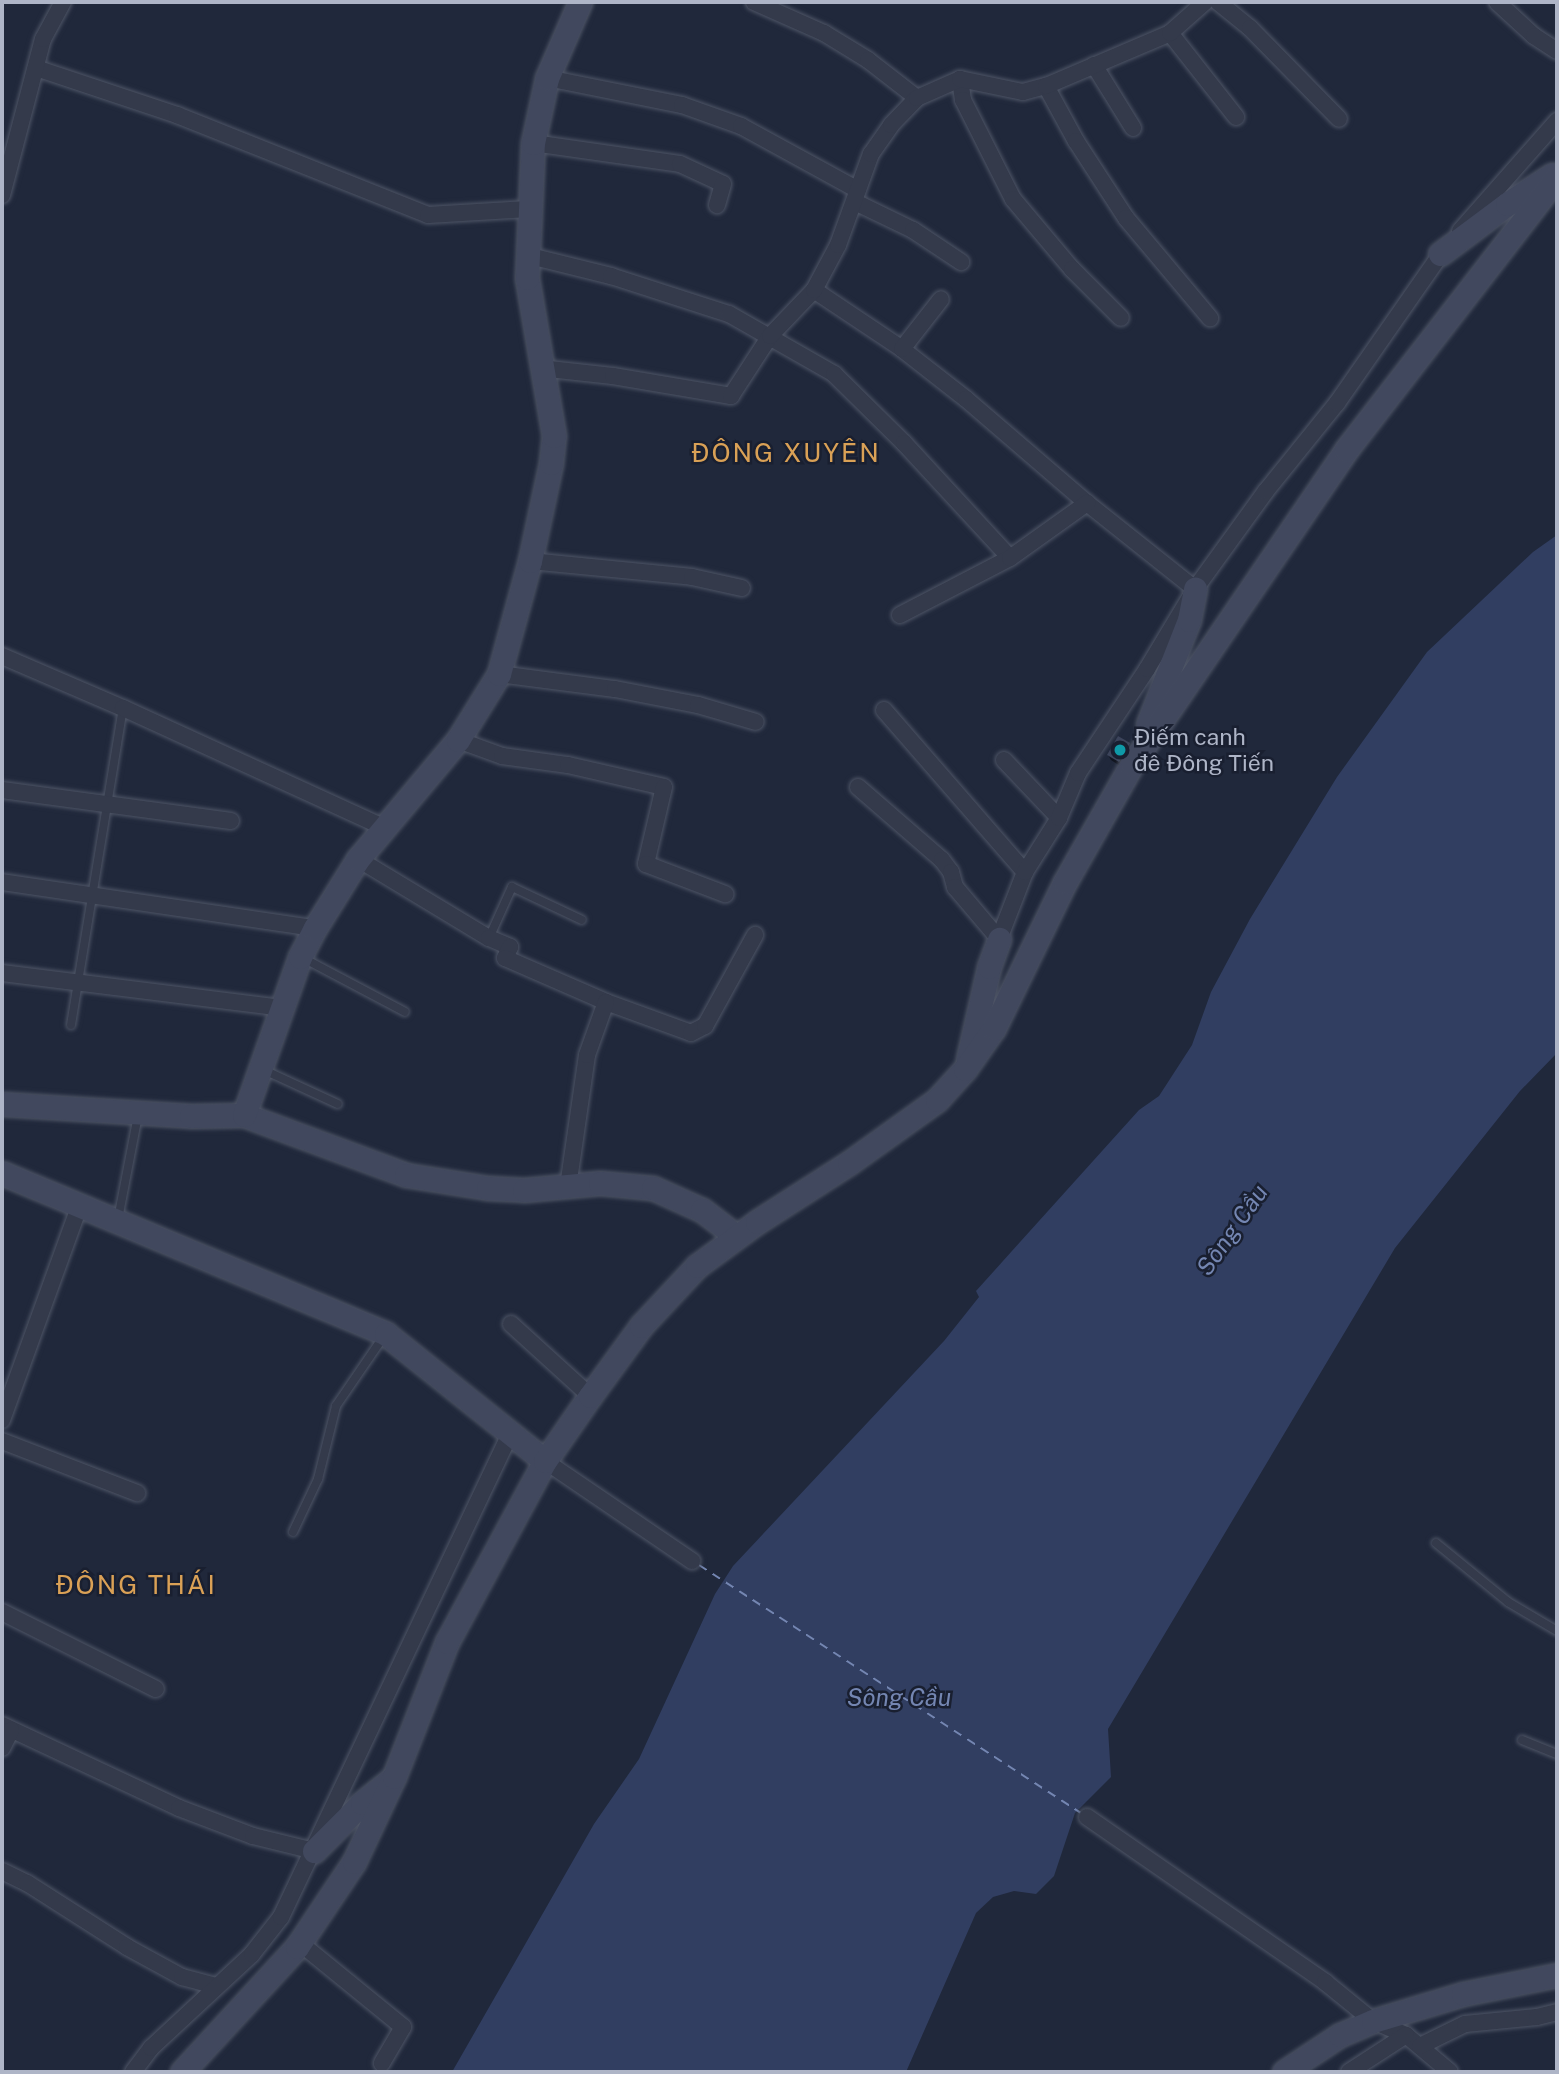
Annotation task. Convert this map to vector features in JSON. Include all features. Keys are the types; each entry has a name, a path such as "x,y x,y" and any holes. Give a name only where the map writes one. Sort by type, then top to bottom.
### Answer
{"main road":[{"path":"244,1115 300,957 315,928 358,859 458,740 499,674 530,561 551,463 554,436 540,368 526,255 533,143 547,78 580,2"},
{"path":"1440,254 1507,204 1557,174"},
{"path":"183,2072 300,1943 354,1862 394,1777 447,1642 544,1461 590,1396 641,1326 675,1287 736,1236 849,1163 928,1107 965,1069 994,1028 1065,883 1132,764 1346,450 1557,174"},
{"path":"1132,764 1189,620 1195,589"},
{"path":"965,1069 989,967 999,939"},
{"path":"2,1104 244,1115 406,1175 488,1188 568,1187 600,1183 653,1188 708,1214 736,1236"},
{"path":"2,1172 386,1334 544,1461"},
{"path":"314,1851 362,1803 394,1777"},
{"path":"1284,2072 1340,2035 1373,2021 1462,1994 1557,1975"}],"street":[{"path":"2,195 43,39 63,2"},
{"path":"754,2 824,33 868,60 917,98"},
{"path":"540,368 613,376 731,396 770,336 814,290 838,245 871,155 891,125 917,98 960,79 1023,92 1046,86 1170,33 1205,2"},
{"path":"1218,2 1250,27 1339,118"},
{"path":"1497,2 1534,36 1557,51"},
{"path":"1170,33 1236,117"},
{"path":"1094,65 1133,128"},
{"path":"36,68 177,115 428,215 528,209"},
{"path":"547,78 682,105 741,126 961,262"},
{"path":"960,79 963,100 1013,199 1072,269 1121,318"},
{"path":"1046,86 1076,141 1126,218 1210,318"},
{"path":"858,786 942,860 951,872 955,887 999,939 1025,872 1059,818 1078,773 1147,669 1195,589 1266,491 1338,403 1440,254 1557,121"},
{"path":"533,143 680,164 723,184 717,205"},
{"path":"526,255 611,276 729,314 834,374 904,443 1010,558"},
{"path":"814,290 902,349 967,399 1087,503 1195,589"},
{"path":"902,349 941,299"},
{"path":"901,615 1010,558 1087,503"},
{"path":"530,561 692,577 742,588"},
{"path":"2,656 123,708 383,827"},
{"path":"499,674 615,688 698,705 757,722"},
{"path":"884,710 1025,872"},
{"path":"458,740 502,756 568,765 664,787 646,864 725,894"},
{"path":"1004,760 1059,818"},
{"path":"2,790 231,821"},
{"path":"358,859 489,938 510,947 505,958 606,1002 691,1033 705,1026 755,935"},
{"path":"2,882 315,928"},
{"path":"2,974 282,1008"},
{"path":"568,1187 587,1055 606,1002"},
{"path":"2,1420 80,1205"},
{"path":"511,1324 590,1396"},
{"path":"133,2072 151,2048 252,1954 281,1917 511,1432"},
{"path":"2,1441 137,1493"},
{"path":"544,1461 692,1561"},
{"path":"2,1612 156,1689"},
{"path":"2,1748 6,1727 179,1808 253,1836 314,1851"},
{"path":"1087,1818 1325,1982 1373,2021 1406,2035 1450,2072"},
{"path":"2,1871 27,1883 127,1947 182,1977 215,1986"},
{"path":"300,1943 402,2027 382,2063"},
{"path":"1420,2046 1465,2024 1537,2017 1557,2012"},
{"path":"1349,2072 1406,2035"}],"lane":[{"path":"71,1025 123,708"},
{"path":"489,938 512,887 582,920"},
{"path":"300,957 405,1012"},
{"path":"261,1069 338,1104"},
{"path":"118,1221 138,1112"},
{"path":"293,1532 318,1479 336,1406 386,1334"},
{"path":"1436,1543 1508,1602 1557,1631"},
{"path":"1522,1740 1557,1754"}],"water":[{"name":"Sông Cầu","path":"1557,535 1557,1053 1520,1091 1395,1248 1108,1729 1111,1777 1075,1813 1054,1876 1036,1894 1014,1891 993,1897 976,1913 906,2072 452,2072 594,1824 639,1759 715,1594 733,1566 944,1341 979,1297 976,1291 1139,1110 1159,1096 1192,1045 1211,992 1250,919 1337,777 1427,652 1533,552"}],"building":[{"name":"Điếm canh đê Đông Tiến","path":"1118,736 1130,743 1119,762 1107,755"}],"ferry route":[{"path":"699,1565 1082,1814"}],"place":[{"name":"Điếm canh đê Đông Tiến","path":"1120,750"}],"district":[{"name":"ĐÔNG XUYÊN","path":"786,453"},
{"name":"ĐÔNG THÁI","path":"136,1585"}]}
